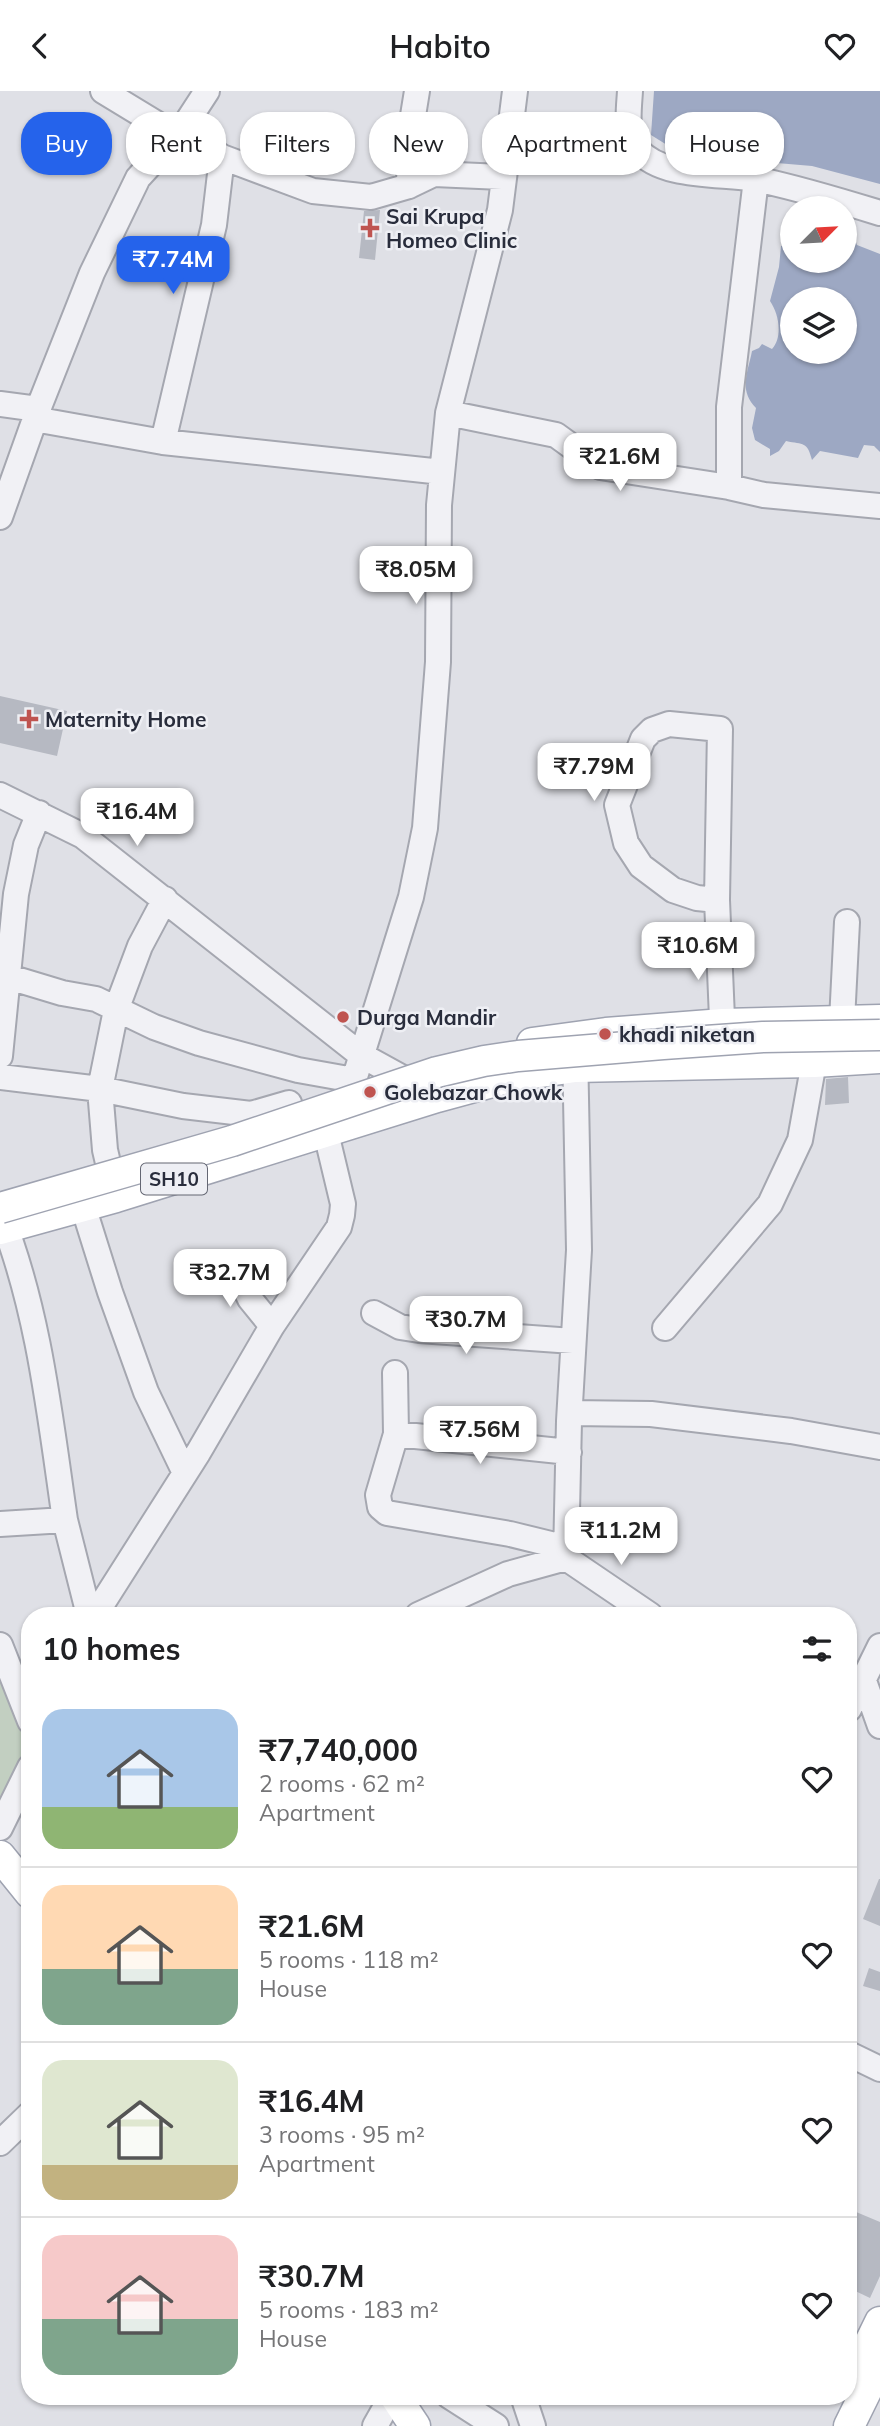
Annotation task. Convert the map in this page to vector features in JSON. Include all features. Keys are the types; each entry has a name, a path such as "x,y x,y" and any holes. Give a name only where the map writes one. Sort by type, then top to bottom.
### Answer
{"main road":[{"path":"0,1196 74,1177 292,1111 353,1085 473,1053 575,1036 723,1024 880,1020"},
{"path":"1,1219 438,1072 484,1061 663,1044 790,1036 880,1035"},
{"name":"SH10","path":"1,1219 83,1207 437,1097 514,1076 575,1067 880,1058"},
{"path":"1,1857 21,1882"},
{"path":"857,2369 880,2322"},
{"path":"849,2426 880,2364"},
{"path":"400,2405 415,2426"},
{"path":"829,2426 840,2405"}],"street":[{"path":"103,91 141,112"},
{"path":"193,112 207,91"},
{"path":"409,186 410,134 417,91"},
{"path":"101,1607 272,1326 339,1227 342,1204 325,1132 353,1085 411,897 425,828 438,661 439,505 448,413 500,209 515,91"},
{"path":"631,91 629,130 636,147 647,158 664,166 696,174 756,179 880,213"},
{"path":"226,158 313,191 371,197 409,186 434,174 502,177"},
{"path":"0,517 36,414 92,273 141,175"},
{"path":"163,442 214,225 220,175"},
{"path":"729,487 729,407 756,179"},
{"path":"0,404 163,442 442,472"},
{"path":"448,413 556,435 600,467 764,495 880,506"},
{"path":"717,899 697,898 673,890 641,866 626,843 617,805 643,739 652,730 669,724 720,729 717,899 723,1064"},
{"path":"0,795 83,836 362,1055 437,1097"},
{"path":"0,1056 16,894 26,845 38,813"},
{"path":"116,1197 105,1150 100,1089 116,1010 140,946 165,899"},
{"path":"842,1021 848,922"},
{"path":"9,977 62,993 96,999 154,1027 199,1043 353,1085"},
{"path":"567,1553 570,1413 579,1250 575,1036"},
{"path":"665,1328 770,1204 800,1140 814,1062"},
{"path":"0,1077 100,1089 183,1106 251,1114 289,1103 292,1111 325,1132"},
{"path":"74,1177 146,1392 185,1473"},
{"path":"1,1219 21,1270 49,1405 65,1520 87,1607"},
{"path":"233,1263 250,1299 272,1326"},
{"path":"374,1313 400,1327 410,1329 573,1341"},
{"path":"395,1373 396,1434 379,1495 380,1507 387,1513 510,1534 567,1553 639,1607"},
{"path":"570,1413 651,1414 790,1431 880,1447"},
{"path":"396,1434 569,1453"},
{"path":"0,1524 65,1520"},
{"path":"436,1607 508,1574 567,1553"},
{"path":"0,1645 21,1698"},
{"path":"857,1694 880,1646"},
{"path":"864,1681 880,1726"},
{"path":"0,1828 21,1785"},
{"path":"857,2058 880,2069"},
{"path":"0,2143 21,2123"},
{"path":"375,2426 388,2405"},
{"path":"463,2405 496,2426"},
{"path":"526,2405 533,2426"}],"green space":[{"path":"0,1676 21,1731 21,1764 0,1808"}],"water":[{"path":"654,91 880,91 880,184 812,166 784,164 784,112 665,112 665,144 651,135"},
{"path":"858,245 880,254 880,452 874,446 864,445 858,458 820,451 812,460 804,445 786,441 779,451 770,456 770,449 755,440 752,428 756,408 747,394 746,381 752,351 762,344 772,349 778,338 776,312 770,301 780,256 780,273 858,273"}],"building":[{"path":"380,210 375,260 359,258 364,211"},
{"path":"0,696 67,711 57,756 0,743"},
{"path":"848,1077 849,1103 825,1105 826,1079"},
{"path":"880,1879 880,1926 863,1919"},
{"path":"869,1968 880,1972 880,1991 863,1986"},
{"path":"857,2212 880,2222 880,2276 870,2298 857,2292"}],"place":[{"name":"Sai Krupa Homeo Clinic","path":"370,228"},
{"name":"Maternity Home","path":"29,719"},
{"name":"Durga Mandir","path":"343,1017"},
{"name":"khadi niketan","path":"605,1034"},
{"name":"Golebazar Chowk","path":"370,1092"}]}
